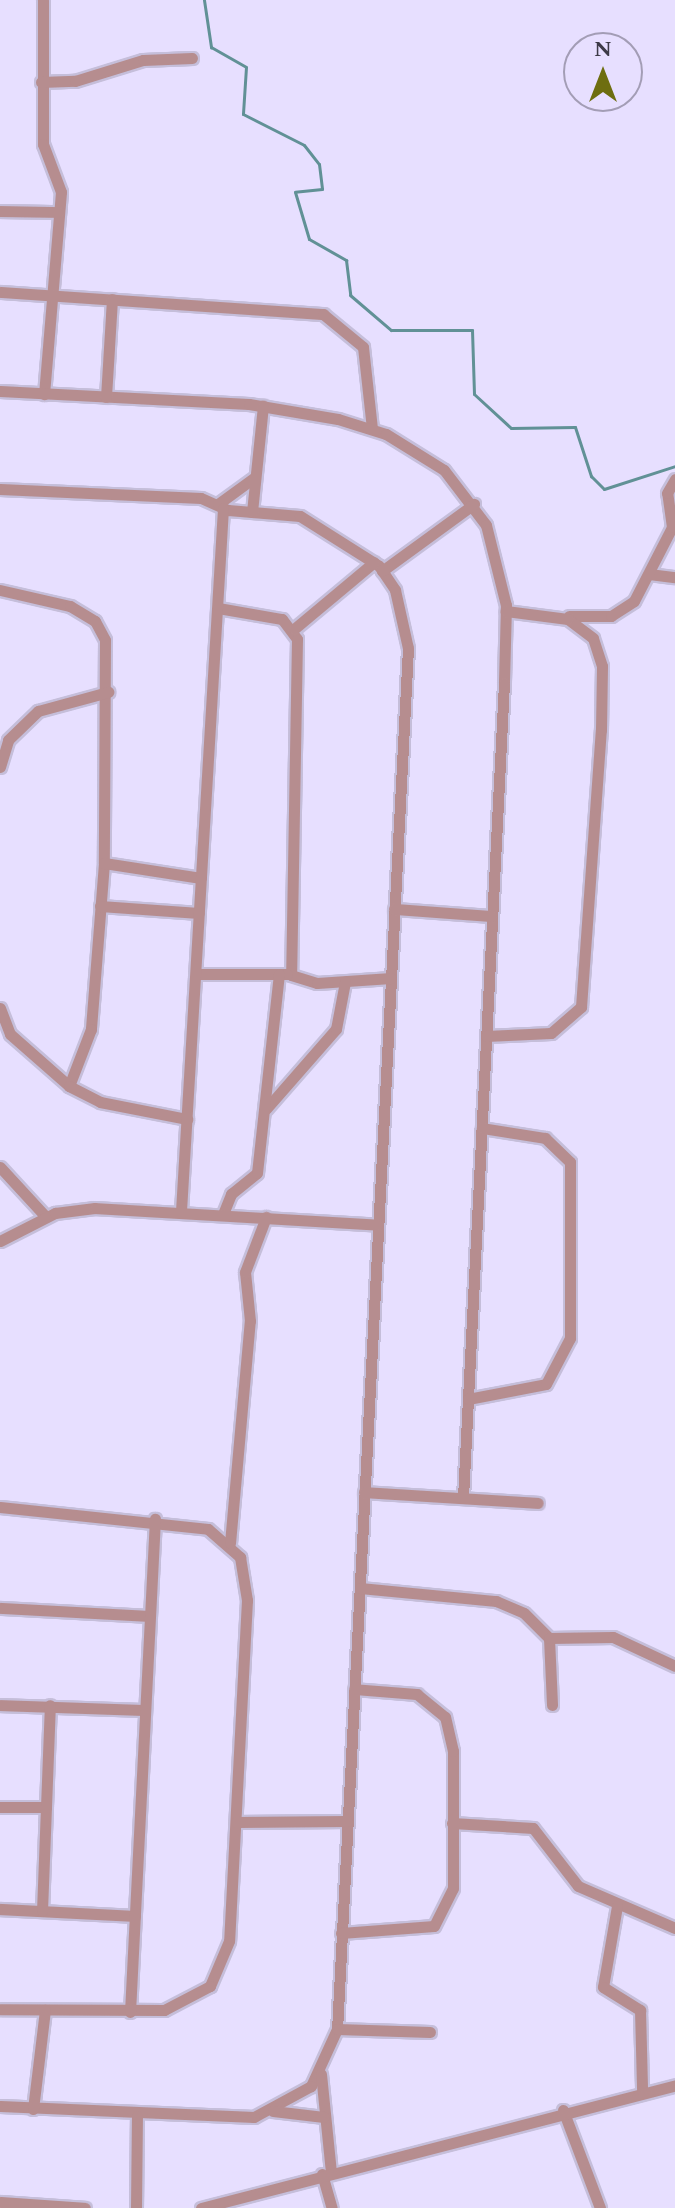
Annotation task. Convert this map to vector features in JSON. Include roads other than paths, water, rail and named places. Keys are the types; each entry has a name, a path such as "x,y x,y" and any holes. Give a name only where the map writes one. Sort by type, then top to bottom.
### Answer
{"street":[{"path":"43,0 43,144 60,179 58,294 44,394"},
{"path":"41,82 75,81 143,60 192,58"},
{"path":"0,211 59,212"},
{"path":"0,292 293,308 335,320 363,347 372,428"},
{"path":"106,397 112,299"},
{"path":"0,391 263,406 372,428 444,470 474,504 495,546 506,611 463,1498"},
{"path":"252,512 263,406"},
{"path":"181,1211 218,608 221,506 255,477"},
{"path":"506,611 560,617 611,616 634,601 672,527 667,493 675,479"},
{"path":"0,489 221,506 300,516 378,567 400,604 408,648 337,2029 321,2074 324,2117 333,2142 326,2173 332,2208"},
{"path":"294,629 378,567 474,504"},
{"path":"649,574 675,577"},
{"path":"0,590 57,602 95,621 105,640 108,692 104,863 91,1029 69,1086"},
{"path":"218,608 273,616 294,629"},
{"path":"486,1036 551,1033 573,1018 583,997 602,666 587,631 560,617"},
{"path":"223,1214 231,1194 256,1177 285,974 300,723 294,629"},
{"path":"0,767 8,740 38,711 108,692"},
{"path":"104,863 186,870 201,878"},
{"path":"100,906 199,913"},
{"path":"394,909 492,916"},
{"path":"196,974 285,974 345,982 391,978"},
{"path":"265,1110 336,1029 345,982"},
{"path":"0,1008 10,1034 69,1086 100,1102 187,1119"},
{"path":"468,1399 546,1384 570,1338 570,1162 545,1138 482,1128"},
{"path":"0,1167 46,1217"},
{"path":"0,1241 46,1217 95,1208 377,1225"},
{"path":"0,2009 130,2012 179,2006 210,1986 223,1964 236,1822 247,1600 230,1543 250,1321 245,1272 266,1217"},
{"path":"364,1492 538,1503"},
{"path":"0,1507 190,1523 230,1543"},
{"path":"130,2012 155,1519"},
{"path":"360,1588 496,1601 524,1613 549,1638 552,1705"},
{"path":"0,1608 149,1616"},
{"path":"549,1638 613,1637 675,1666"},
{"path":"341,1933 416,1931 442,1919 453,1888 452,1741 445,1717 417,1694 354,1689"},
{"path":"0,1705 145,1710"},
{"path":"42,1911 50,1705"},
{"path":"0,1807 46,1807"},
{"path":"236,1822 347,1821"},
{"path":"452,1823 533,1828 569,1879 617,1906 675,1928"},
{"path":"617,1906 603,1987 640,2010 642,2089"},
{"path":"0,1909 135,1916"},
{"path":"33,2109 45,2010"},
{"path":"337,2029 430,2032"},
{"path":"273,2110 321,2074"},
{"path":"201,2208 642,2089 675,2085"},
{"path":"0,2106 137,2116 232,2118 273,2110 324,2117"},
{"path":"563,2110 600,2208"},
{"path":"136,2208 137,2116"},
{"path":"0,2202 85,2208"}],"waterway":[{"path":"204,0 211,47 246,67 243,114 304,145 319,164 322,189 295,192 309,239 346,260 350,295 391,330 472,330 474,394 511,428 575,427 591,476 604,489 675,466"}]}
